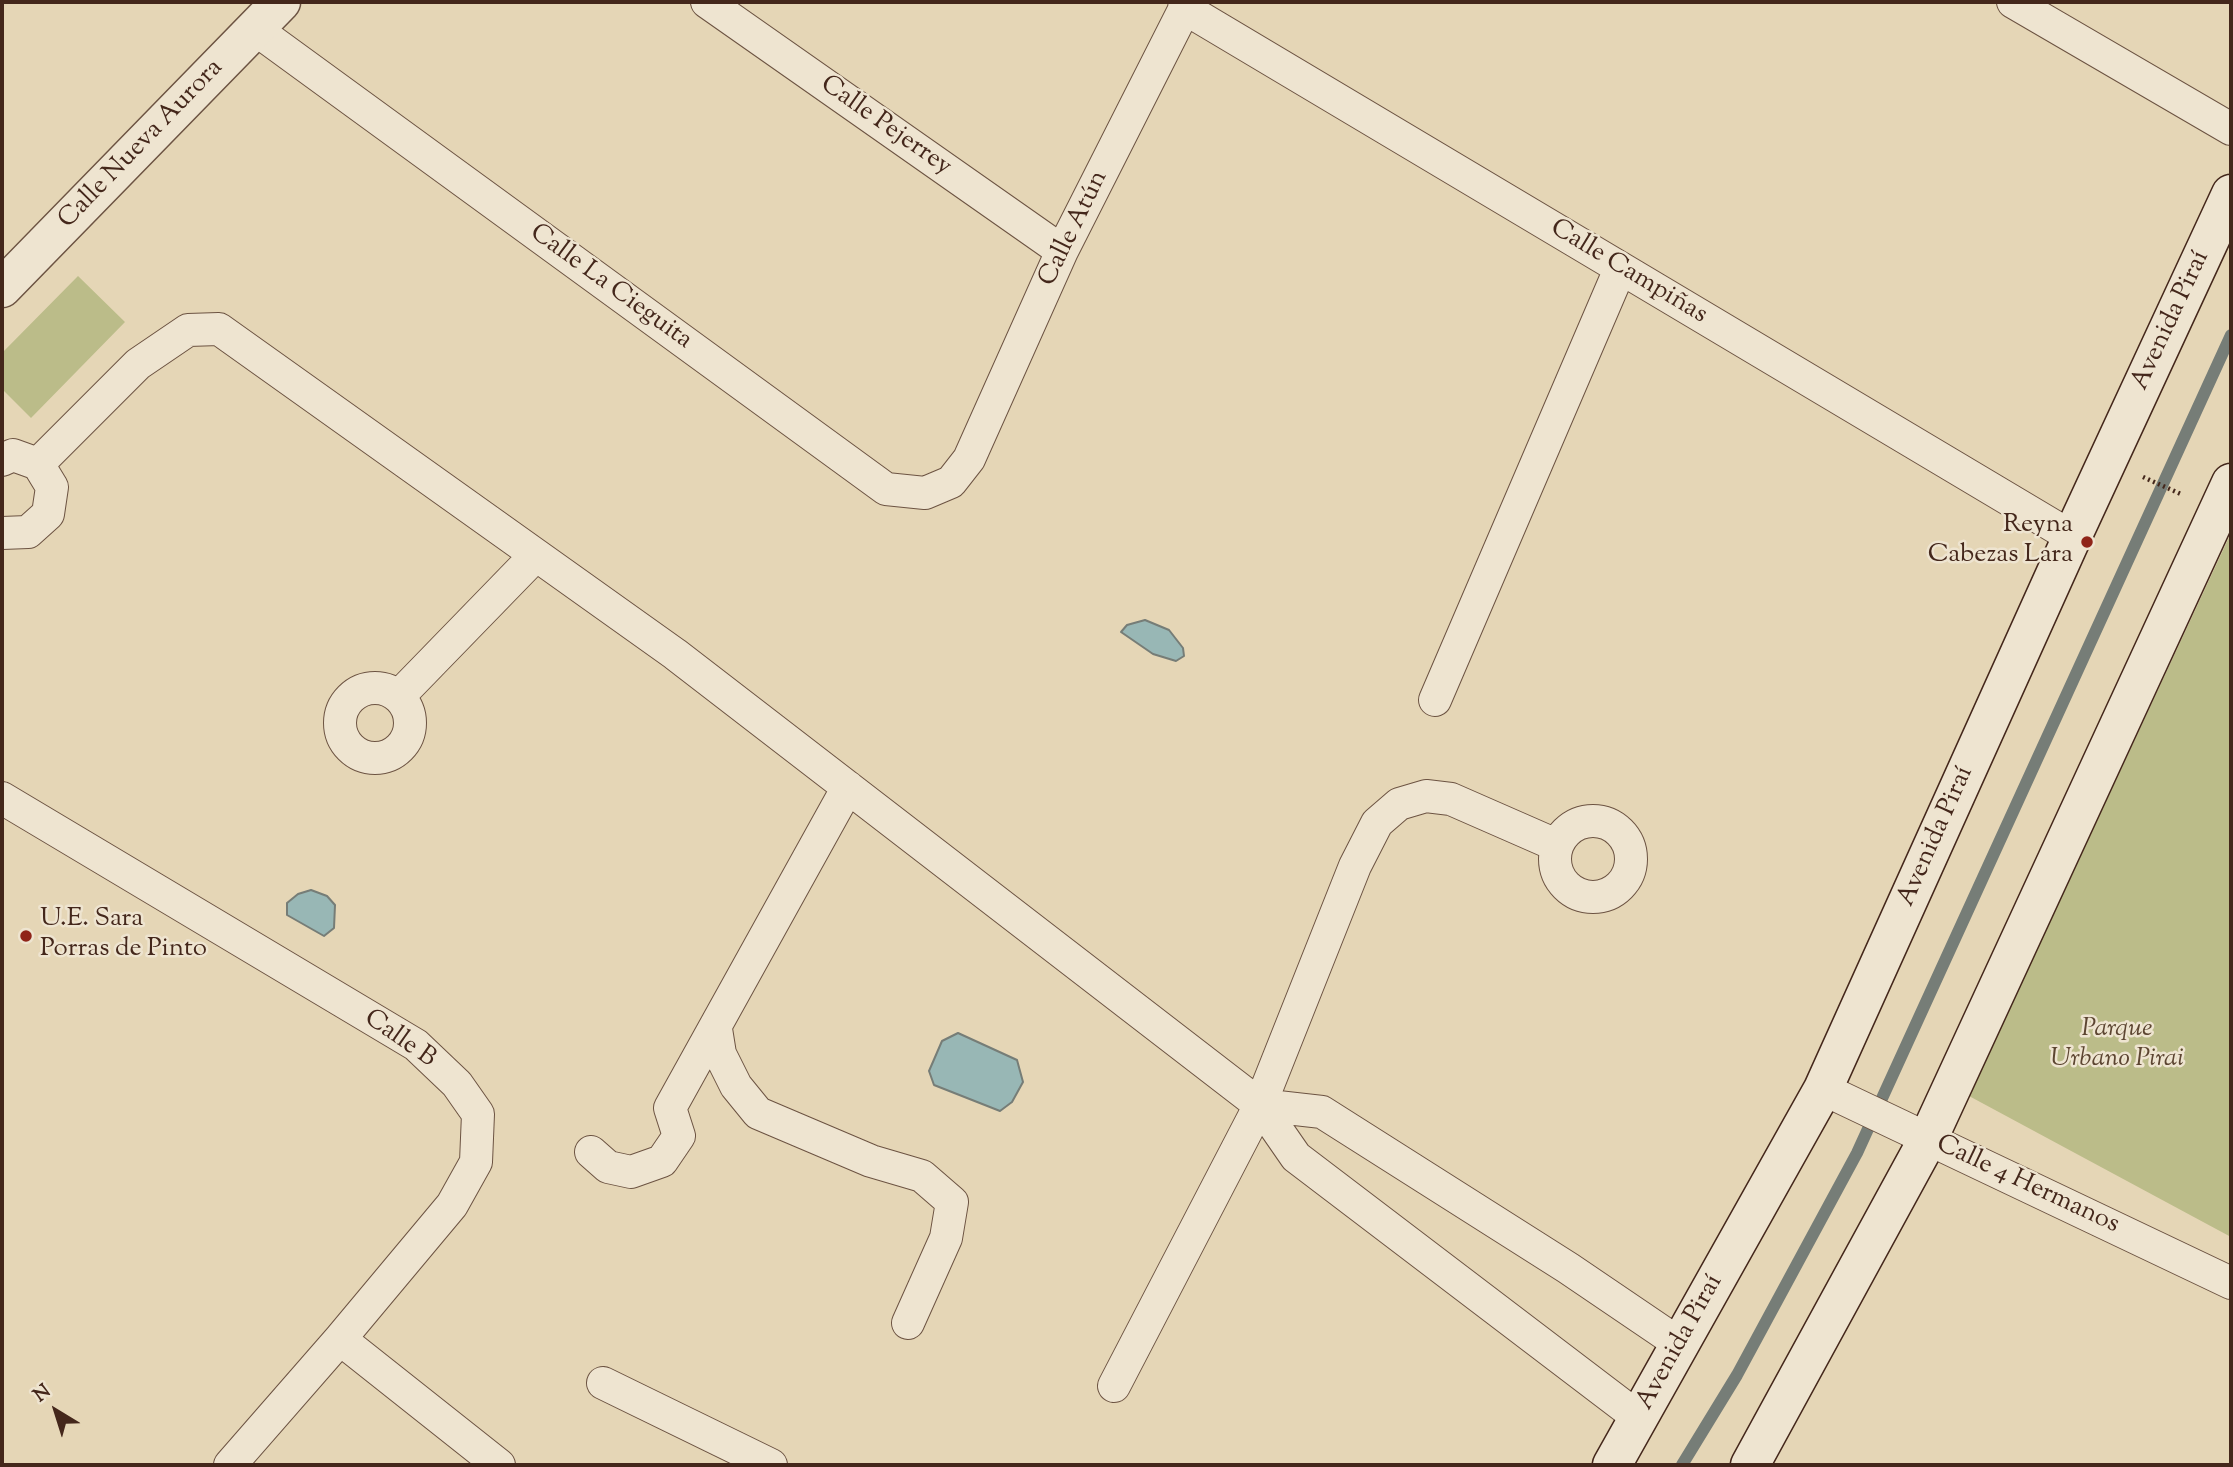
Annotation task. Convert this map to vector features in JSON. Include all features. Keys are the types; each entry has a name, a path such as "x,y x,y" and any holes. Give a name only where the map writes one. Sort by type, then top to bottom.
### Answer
{"main road":[{"name":"Calle Nueva Aurora","path":"2,288 281,2"},
{"name":"Avenida Piraí","path":"1612,1465 1680,1344 1833,1094 2072,537 2231,194"},
{"path":"1750,1465 1915,1133 2231,483"}],"street":[{"name":"Calle Pejerrey","path":"707,2 1062,251"},
{"path":"2013,2 2231,129"},
{"name":"Calle Atún","path":"969,459 1062,251 1186,5"},
{"name":"Calle Campiñas","path":"1186,5 1620,269 2072,537"},
{"name":"Calle La Cieguita","path":"255,29 886,489 925,493 951,482 969,459"},
{"path":"1435,701 1620,269"},
{"path":"38,464 138,364 188,330 219,329 675,654 1260,1105 1296,1157 1639,1418"},
{"path":"2,460 13,455 38,464 52,487 48,514 28,532 2,533"},
{"path":"400,696 536,555"},
{"path":"591,1152 608,1167 631,1172 662,1161 679,1136 670,1108 848,787"},
{"path":"1114,1386 1260,1105 1356,866 1377,823 1399,804 1426,796 1451,799 1556,845"},
{"name":"Calle B","path":"2,798 416,1045 457,1084 478,1114 476,1162 452,1205 230,1465"},
{"path":"716,1029 720,1054 736,1086 758,1113 871,1161 922,1176 952,1202 946,1238 908,1323"},
{"name":"Calle 4 Hermanos","path":"1833,1094 2231,1283"},
{"path":"1260,1105 1322,1112 1568,1268 1680,1344"},
{"path":"340,1339 499,1465"},
{"path":"603,1383 771,1465"}],"path":[{"path":"2146,478 2182,494"}],"green space":[{"path":"78,276 125,322 31,418 2,389 2,353"},
{"name":"Parque Urbano Pirai","path":"2231,533 2231,1237 1969,1096"}],"water":[{"path":"1145,620 1169,630 1183,648 1184,656 1176,661 1153,654 1121,632 1127,625"},
{"path":"311,890 327,896 335,905 334,928 324,936 287,915 287,903 298,894"},
{"path":"958,1033 1017,1060 1023,1082 1012,1102 1000,1111 934,1085 929,1071 942,1041"}],"waterway":[{"path":"1682,1465 1737,1375 1857,1153 2231,335"}],"place":[{"name":"Reyna Cabezas Lara","path":"2087,542"},
{"name":"U.E. Sara Porras de Pinto","path":"26,936"}]}
